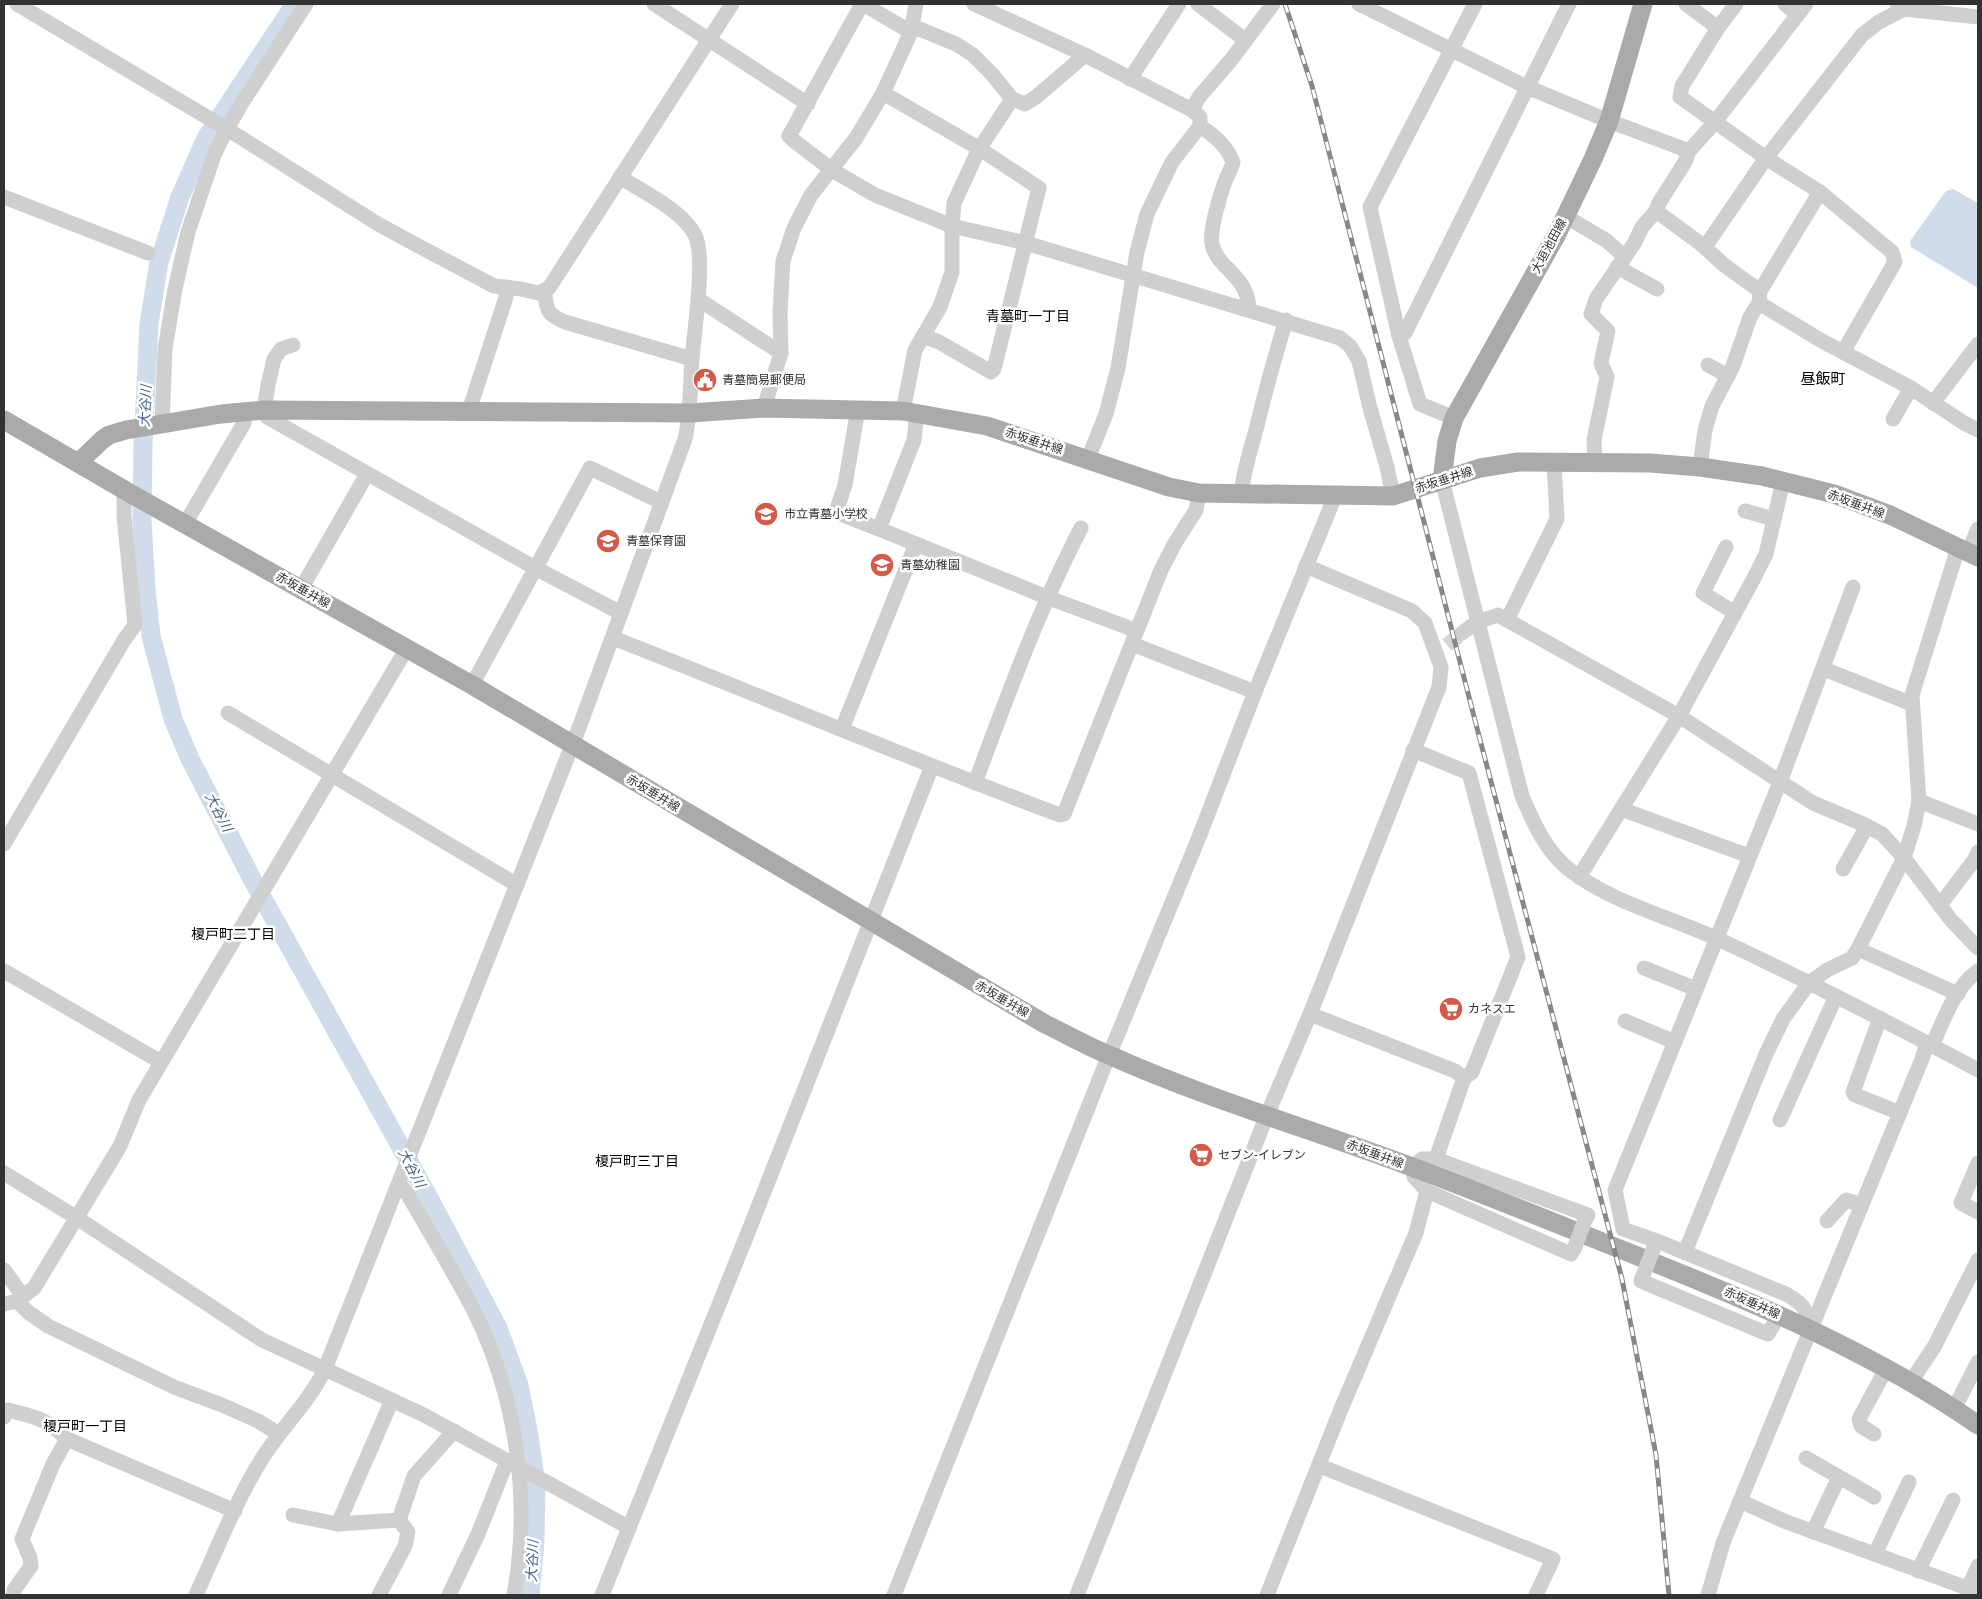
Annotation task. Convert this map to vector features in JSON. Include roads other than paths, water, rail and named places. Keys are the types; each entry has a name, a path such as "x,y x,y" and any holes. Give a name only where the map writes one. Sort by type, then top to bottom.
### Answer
{"main road":[{"name":"大垣池田線","path":"1442,480 1447,440 1454,418 1565,216 1593,159 1609,121 1643,4"},
{"name":"赤坂垂井線","path":"78,463 109,435 158,424 255,411 690,413 764,408 910,411 987,426 1169,487 1200,493 1393,496 1480,468 1503,463 1650,463 1700,467 1783,481 1834,494 1890,516 1968,553"},
{"name":"赤坂垂井線","path":"6,427 78,463 472,685 1045,1024 1110,1056 1412,1167 1732,1293 1811,1329 1886,1369 1978,1425"}],"street":[{"path":"17,4 226,128 378,224 494,286 539,293 550,288 732,4"},
{"path":"158,424 165,349 174,289 188,232 214,155 226,128 306,4"},
{"path":"654,4 808,104"},
{"path":"1085,55 1036,98 1025,104 1012,99 973,55 956,44 912,29 862,4 789,136 832,170 875,195 952,226 1026,243 1286,320 1340,338 1350,346 1359,361 1393,496"},
{"path":"764,408 780,353 783,261 794,228 811,195 856,138 883,93 912,29 916,4"},
{"path":"974,4 1085,55 1192,110 1200,117 1200,126 1172,162 1147,214 1133,275 1118,368 1106,414 1088,459"},
{"path":"1130,79 1178,4"},
{"path":"1198,4 1244,40"},
{"path":"1192,110 1199,97 1231,60 1244,40 1273,4"},
{"path":"1359,4 1527,87 1689,151"},
{"path":"1454,418 1420,404 1399,336 1370,207 1475,4"},
{"path":"1399,336 1405,333 1569,4"},
{"path":"1686,4 1718,28"},
{"path":"1736,4 1718,28 1682,86 1680,97 1766,158 1820,192 1892,252 1895,262 1843,352"},
{"path":"1595,462 1594,440 1607,377 1601,363 1608,331 1591,314 1596,299 1635,242 1642,227 1656,211 1685,162 1689,151 1715,122 1801,9 1785,4"},
{"path":"1705,248 1766,158 1862,35 1900,6 1978,17"},
{"path":"883,93 980,149 1039,188 994,369 991,372 939,342 923,336"},
{"path":"879,529 914,440 910,411 915,350 940,307 952,272 954,203 980,149 1012,99"},
{"path":"1200,126 1214,136 1228,150 1233,162 1219,198 1212,243 1217,255 1236,276 1249,296 1249,309"},
{"path":"196,1595 248,1483 279,1434 303,1407 316,1388 325,1369 573,744 685,439 690,413 692,359 698,299 699,253 695,236 687,224 673,211 620,177"},
{"path":"1700,467 1705,430 1712,406 1728,376 1750,317 1759,297 1820,192"},
{"path":"5,200 148,253"},
{"path":"1656,211 1705,248 1759,297 1843,352 1911,388 1964,423 1978,430"},
{"path":"1565,216 1607,241 1621,262 1657,289"},
{"path":"469,411 506,297 507,287"},
{"path":"544,291 548,312 551,316 565,322 692,359"},
{"path":"698,299 780,353"},
{"path":"1241,494 1243,474 1286,320"},
{"path":"185,524 244,423 255,411 268,385 274,359 281,349 293,344"},
{"path":"1933,403 1978,344"},
{"path":"1708,365 1728,376"},
{"path":"1893,419 1911,388"},
{"path":"858,409 845,485 838,506 838,513 1049,598 1127,627 1134,638 1255,692"},
{"path":"255,411 537,569 621,613"},
{"path":"1507,620 1558,519 1554,462"},
{"path":"472,685 537,569 590,468 661,502"},
{"path":"301,589 367,474"},
{"path":"1442,480 1522,796 1538,832 1552,854 1579,877 1608,893 1716,938 1880,1018 1978,1070"},
{"path":"1579,877 1679,716 1766,554 1783,481"},
{"path":"4,844 135,625 124,516 129,493"},
{"path":"613,638 932,766 1060,815 1064,814 1161,570 1175,543 1196,510 1200,493"},
{"path":"894,1595 1199,837 1334,494"},
{"path":"1745,511 1774,519"},
{"path":"975,783 1012,686 1081,528"},
{"path":"1685,1252 1766,1054 1783,1019 1810,983 1827,970 1852,958 1904,858 1914,826 1919,801 1912,695 1919,668 1978,529"},
{"path":"842,729 916,544"},
{"path":"1726,547 1703,593 1735,613"},
{"path":"1077,1595 1439,687 1442,649 1426,623 1412,611 1306,566"},
{"path":"1811,1329 1807,1312 1799,1301 1786,1294 1685,1252 1656,1243 1623,1229 1615,1190 1780,782 1824,669 1853,587"},
{"path":"1462,633 1477,622 1498,615 1679,716 1813,803 1882,834 1904,858 1951,920 1978,948"},
{"path":"15,1300 34,1288 77,1218 120,1146 139,1100 161,1062 407,648"},
{"path":"1824,669 1912,704"},
{"path":"228,713 517,885"},
{"path":"1414,750 1468,773 1518,957 1472,1072 1464,1078 1436,1159"},
{"path":"602,1595 747,1235 932,766"},
{"path":"1919,801 1978,824"},
{"path":"1621,809 1749,856"},
{"path":"1843,869 1867,826"},
{"path":"1940,905 1975,859 1978,852"},
{"path":"1858,949 1958,994"},
{"path":"1644,968 1696,989"},
{"path":"4,971 161,1062"},
{"path":"1708,1595 1723,1543 1922,1059 1958,994 1972,975 1978,972"},
{"path":"1780,1120 1836,996"},
{"path":"1310,1014 1455,1071 1464,1078"},
{"path":"1880,1018 1853,1092 1855,1096 1900,1113"},
{"path":"1625,1021 1675,1042"},
{"path":"1422,1159 1436,1159 1588,1215 1571,1254 1427,1192 1414,1177 1412,1167 1422,1159"},
{"path":"1978,1164 1961,1203 1978,1212"},
{"path":"4,1173 77,1218 262,1340 454,1431 628,1527"},
{"path":"400,1181 475,1314 499,1375 513,1420 515,1465 521,1519 519,1566 514,1595"},
{"path":"1267,1595 1341,1410 1416,1233 1427,1192"},
{"path":"1826,1222 1846,1200 1862,1205"},
{"path":"1656,1243 1641,1281 1768,1334 1779,1315"},
{"path":"1910,1383 1934,1347 1978,1260"},
{"path":"4,1270 15,1300 48,1326 174,1387 258,1421 279,1434"},
{"path":"1954,1409 1973,1387 1978,1362"},
{"path":"1874,1434 1861,1426 1859,1419 1886,1369"},
{"path":"338,1524 392,1400"},
{"path":"4,1417 8,1410 43,1419 57,1429 66,1439 235,1511"},
{"path":"399,1520 414,1476 454,1431"},
{"path":"13,1595 14,1590 31,1566 22,1538 53,1464 66,1439"},
{"path":"1806,1458 1874,1497"},
{"path":"448,1595 515,1465"},
{"path":"1320,1466 1553,1558 1536,1595"},
{"path":"1814,1532 1839,1477"},
{"path":"1874,1554 1909,1482"},
{"path":"1918,1571 1953,1500"},
{"path":"1740,1501 1814,1532 1973,1590 1978,1566"},
{"path":"293,1515 338,1524 399,1520"},
{"path":"379,1595 405,1546 408,1532 399,1520"}],"water":[{"path":"1953,189 1978,203 1978,288 1911,247 1910,241 1946,191"}],"waterway":[{"name":"大谷川","path":"295,4 206,138 180,197 159,262 149,324 143,445 142,520 151,636 173,719 190,759 251,877 428,1196 498,1328 519,1385 536,1484 535,1542 530,1595"}],"tunnel":[{"path":"1447,645 1462,633"}],"railway":[{"path":"1285,4 1312,86 1478,732 1622,1279 1656,1455 1669,1595"}],"place":[{"name":"青墓簡易郵便局","path":"705,380"},
{"name":"市立青墓小学校","path":"766,514"},
{"name":"青墓保育園","path":"608,541"},
{"name":"青墓幼稚園","path":"882,565"},
{"name":"カネスエ","path":"1451,1009"},
{"name":"セブン-イレブン","path":"1201,1155"}],"district":[{"name":"青墓町一丁目","path":"1028,316"},
{"name":"昼飯町","path":"1823,379"},
{"name":"榎戸町二丁目","path":"233,934"},
{"name":"榎戸町三丁目","path":"637,1161"},
{"name":"榎戸町一丁目","path":"85,1426"}]}
